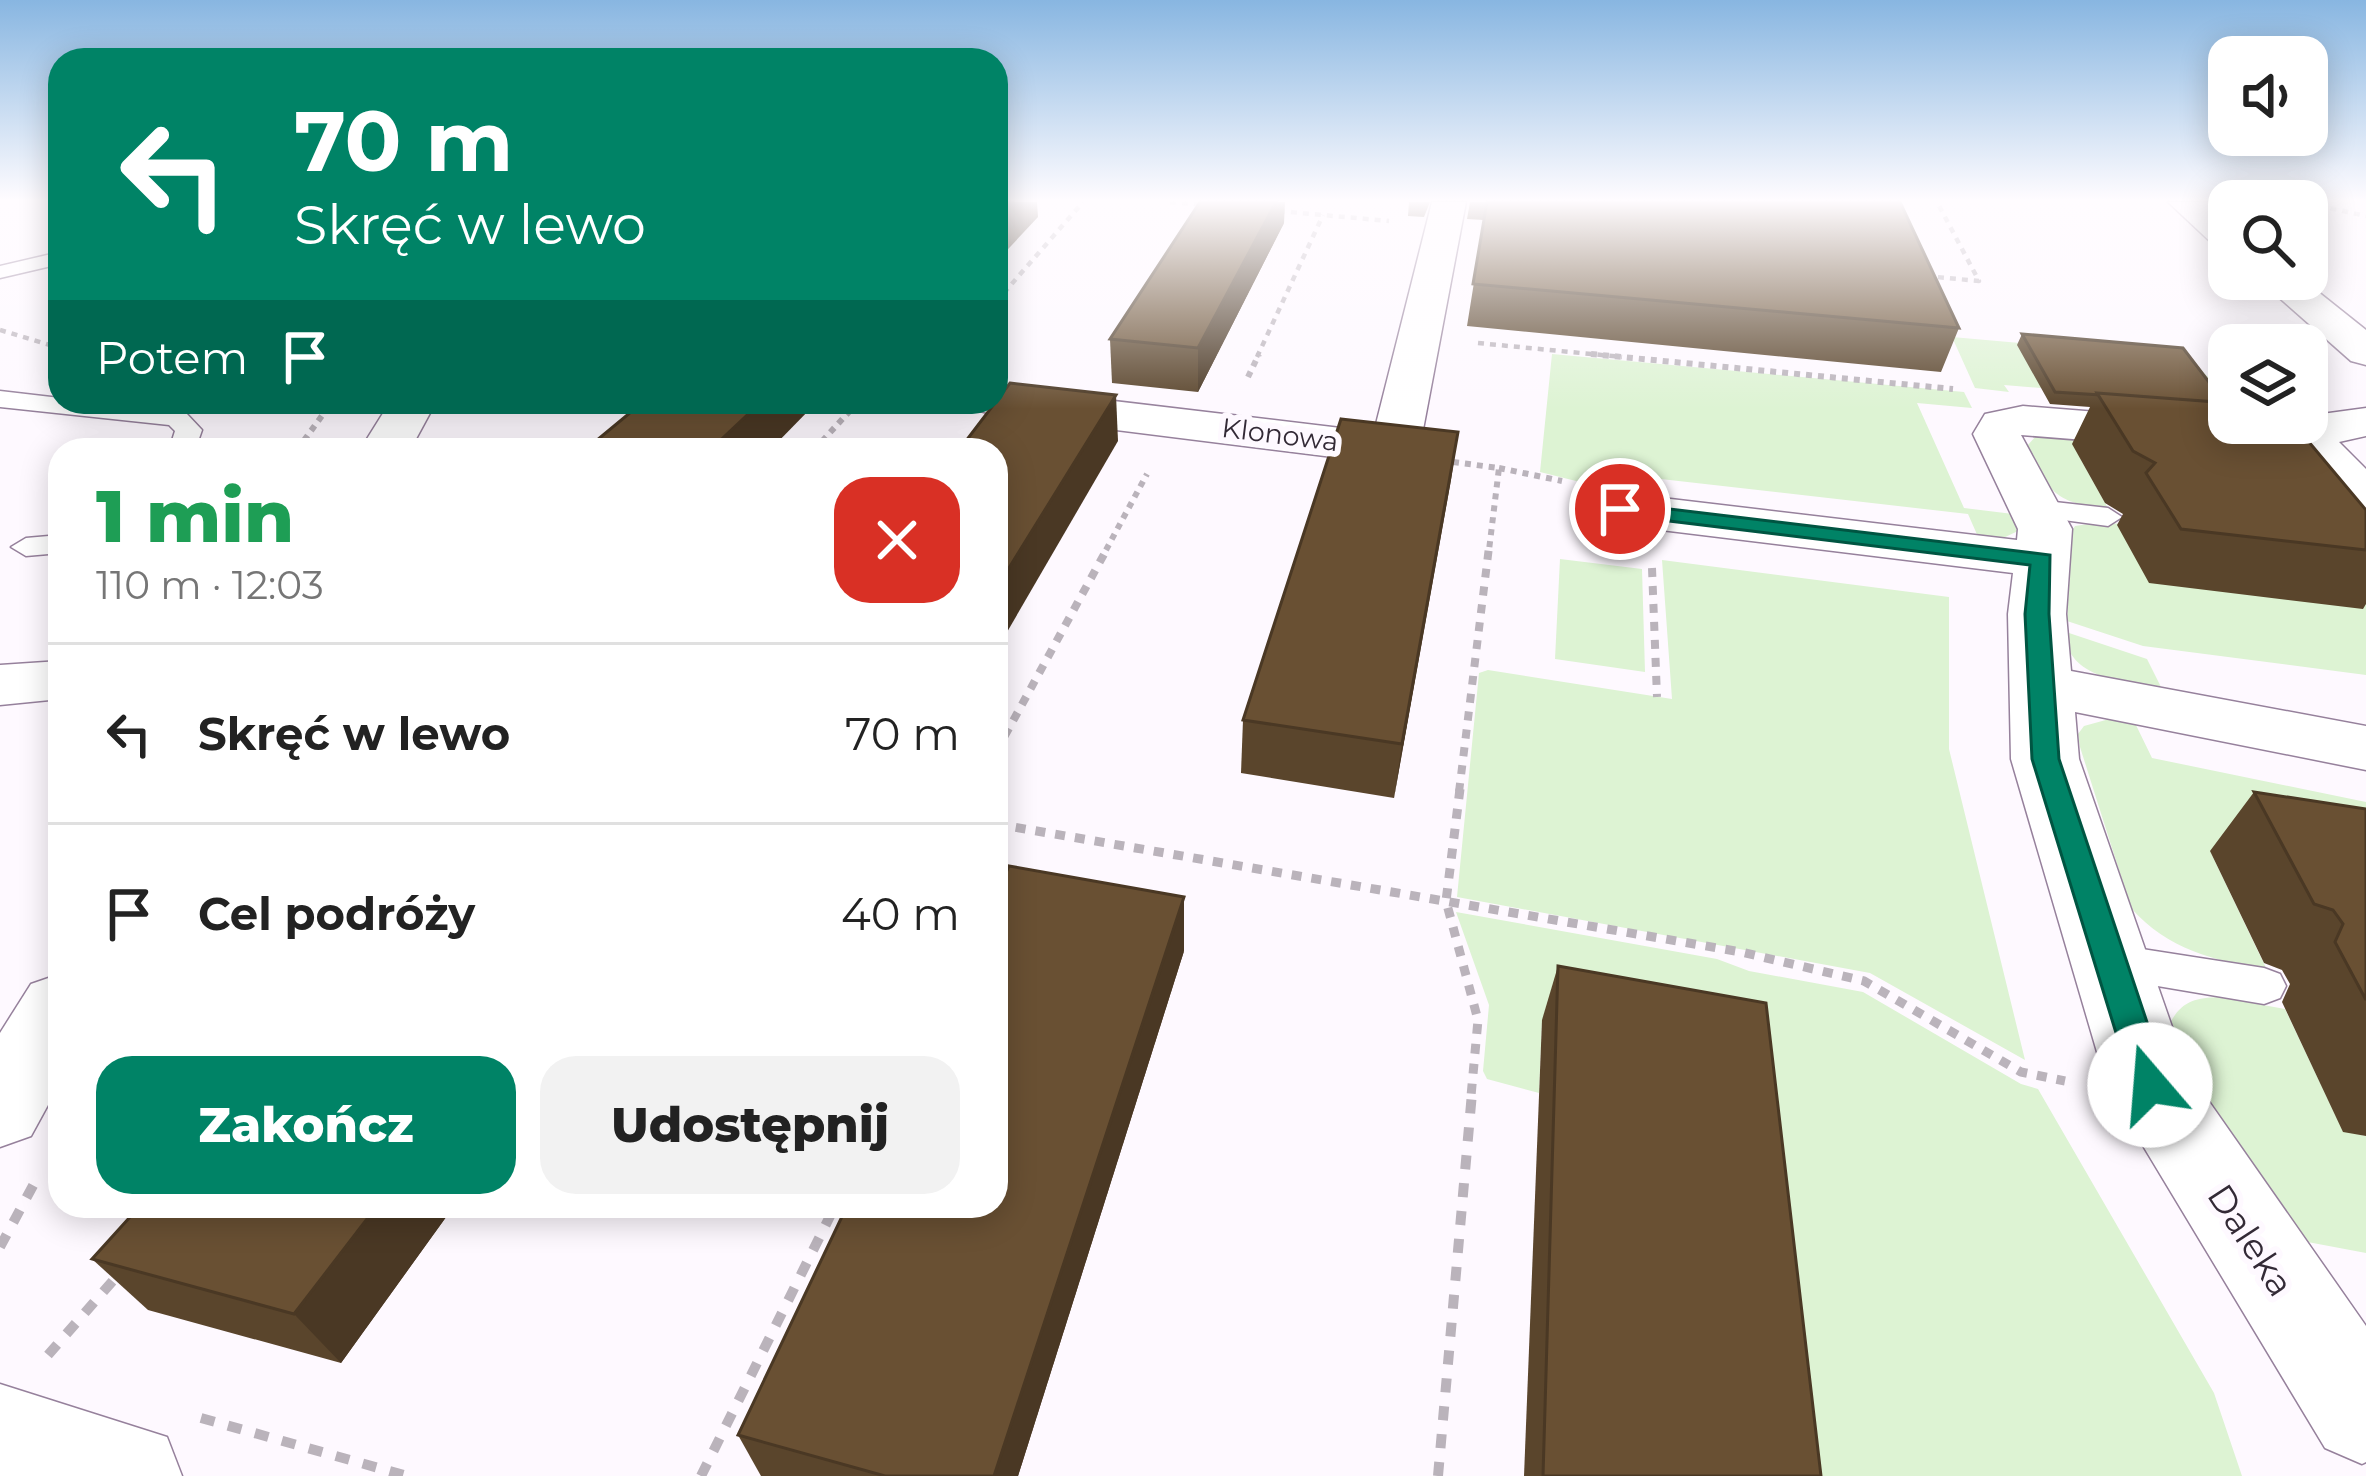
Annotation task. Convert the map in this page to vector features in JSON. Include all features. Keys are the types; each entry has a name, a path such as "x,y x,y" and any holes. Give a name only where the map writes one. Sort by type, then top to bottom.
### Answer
{"street":[{"name":"Klonowa","path":"1008,402 1349,444 1398,435 1434,271"},
{"path":"2303,300 2366,352"},
{"path":"2062,529 1997,434 2002,424 2023,420 2208,435"},
{"path":"2328,426 2366,422"},
{"path":"2313,444 2366,498"},
{"path":"1620,509 2062,529"},
{"name":"Daleka","path":"2062,529 2037,614 2045,759 2150,1085 2365,1414"},
{"path":"0,685 48,681"},
{"path":"2040,685 2366,748"},
{"path":"20,1141 48,1047"},
{"path":"17,1404 128,1476"}],"lane":[{"path":"0,399 48,404"},
{"path":"140,414 177,418 189,430 186,438"},
{"path":"26,547 48,545"},
{"path":"2110,961 2264,986"}],"path":[{"path":"1247,380 1297,271"},
{"path":"1908,274 1979,281 1974,271"},
{"path":"0,330 48,345"},
{"path":"1461,339 1640,361 1968,390"},
{"path":"825,438 847,414"},
{"path":"1438,1476 1478,1020 1446,901 1499,468 1439,461"},
{"path":"1008,730 1150,469"},
{"path":"1651,554 1657,697"},
{"path":"1008,826 1741,952 1864,981 2021,1072 2113,1090 2150,1085"},
{"path":"0,1247 20,1141"},
{"path":"701,1476 829,1218"},
{"path":"17,1404 121,1272"}],"green space":[{"path":"1952,337 2189,358 2208,377 2208,402 2004,385 2009,392 1975,388"},
{"path":"1552,354 1964,392 1972,408 1917,403 1964,508 2013,514 2018,531 2001,539 1979,539 1968,514 1652,478 1652,500 1540,472"},
{"path":"2037,435 2267,456 2080,458 2109,510 2065,499 2049,486 2026,447"},
{"path":"2075,526 2366,530 2366,675 2143,646 2067,621 2072,531"},
{"path":"1560,559 1642,569 1645,672 1555,659"},
{"path":"1662,560 1949,597 1949,749 2025,1060 1870,973 1457,897 1479,673 1488,670 1672,699"},
{"path":"2066,632 2147,659 2163,691 2087,669 2075,660"},
{"path":"2113,718 2134,721 2152,758 2366,802 2366,876 2211,853 2267,970 2210,957 2160,934 2131,908 2080,747 2078,734 2084,726"},
{"path":"1456,912 1717,959 1749,971 1863,992 2021,1084 2038,1089 2214,1393 2242,1476 1780,1476 1542,1021 1539,1093 1487,1079 1483,1071 1489,1005"},
{"path":"2219,997 2285,1009 2343,1131 2366,1136 2366,1253 2297,1240 2179,1053 2170,1023 2179,1010 2190,1002"}],"building":[{"path":"1155,271 1239,271 1198,348 1110,339"},
{"path":"1475,271 1932,271 1959,328 1473,284"},
{"path":"2022,334 2183,348 2208,381 2208,402 2055,392"},
{"path":"1008,386 1116,395 1008,570 1008,438 968,438 986,414 1008,414"},
{"path":"2097,393 2208,401 2208,444 2311,444 2366,510 2366,550 2181,529 2146,473 2155,463 2133,451"},
{"path":"628,414 748,414 723,438 600,438"},
{"path":"1341,419 1458,432 1402,744 1243,720"},
{"path":"2254,792 2366,809 2366,1000 2335,942 2343,924 2333,910 2314,904"},
{"path":"1008,868 1184,897 994,1476 885,1476 738,1435 841,1218 1008,1218"},
{"path":"1558,966 1766,1003 1821,1476 1543,1476"},
{"path":"129,1218 368,1218 294,1314 92,1259"}],"route":[{"path":"1620,509 2042,560 2037,614 2045,759 2150,1085"}]}
